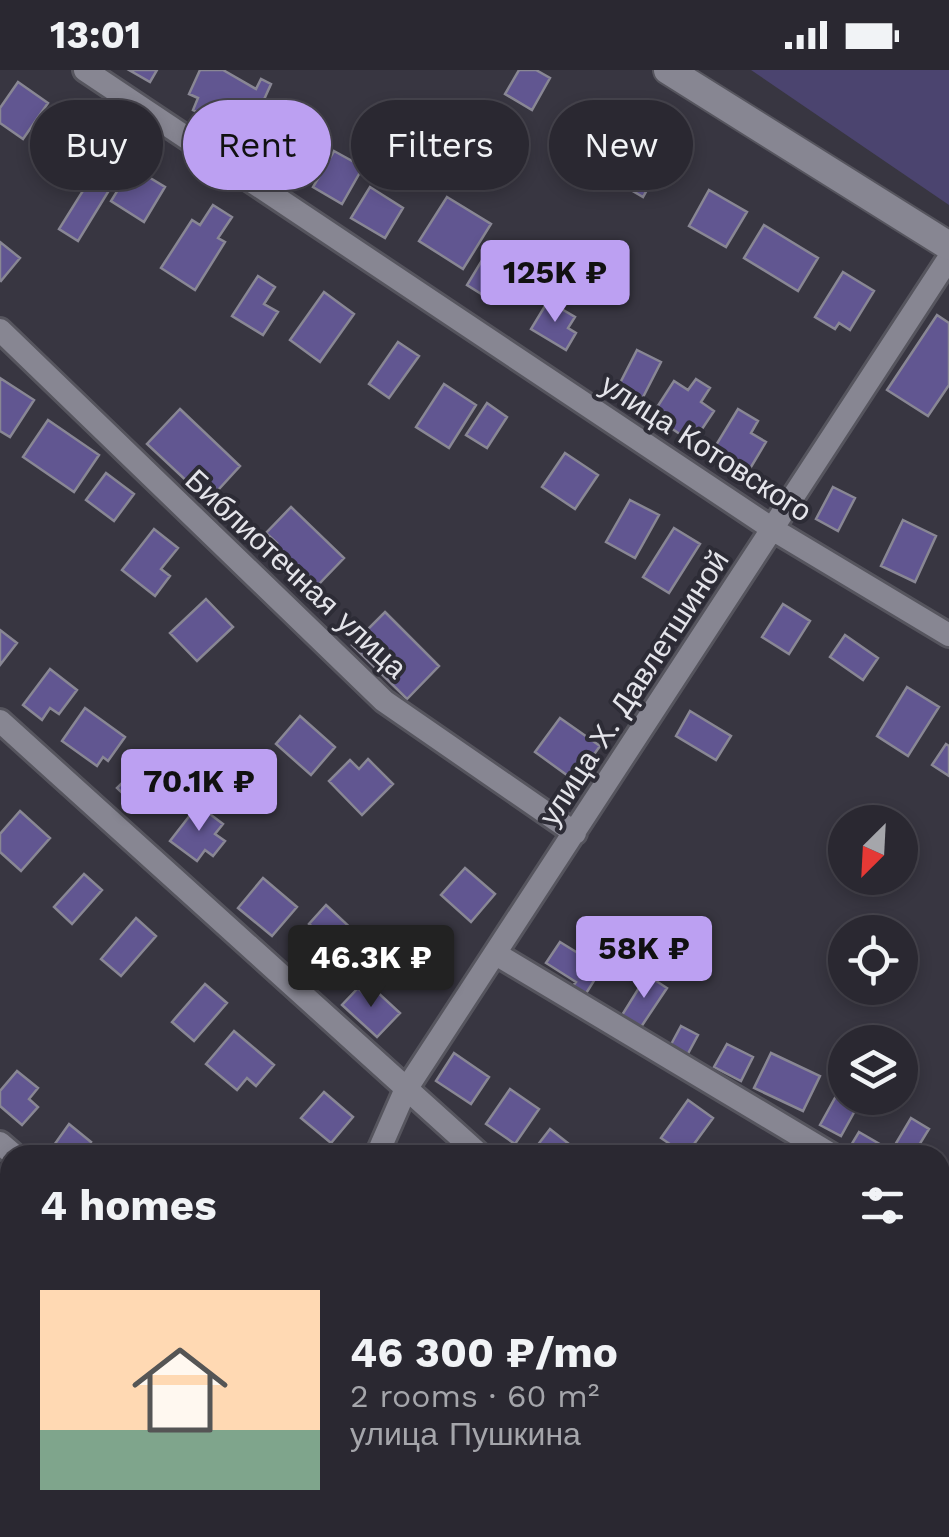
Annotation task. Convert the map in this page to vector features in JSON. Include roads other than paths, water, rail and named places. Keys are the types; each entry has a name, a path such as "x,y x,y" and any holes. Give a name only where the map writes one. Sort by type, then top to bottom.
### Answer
{"street":[{"name":"улица Котовского","path":"85,70 774,530 949,635"},
{"path":"668,70 949,246"},
{"name":"улица Х. Давлетшиной","path":"382,1145 406,1091 949,258"},
{"name":"Библиотечная улица","path":"0,330 384,701 575,833"},
{"path":"0,721 468,1145"},
{"path":"496,954 815,1145"}]}
